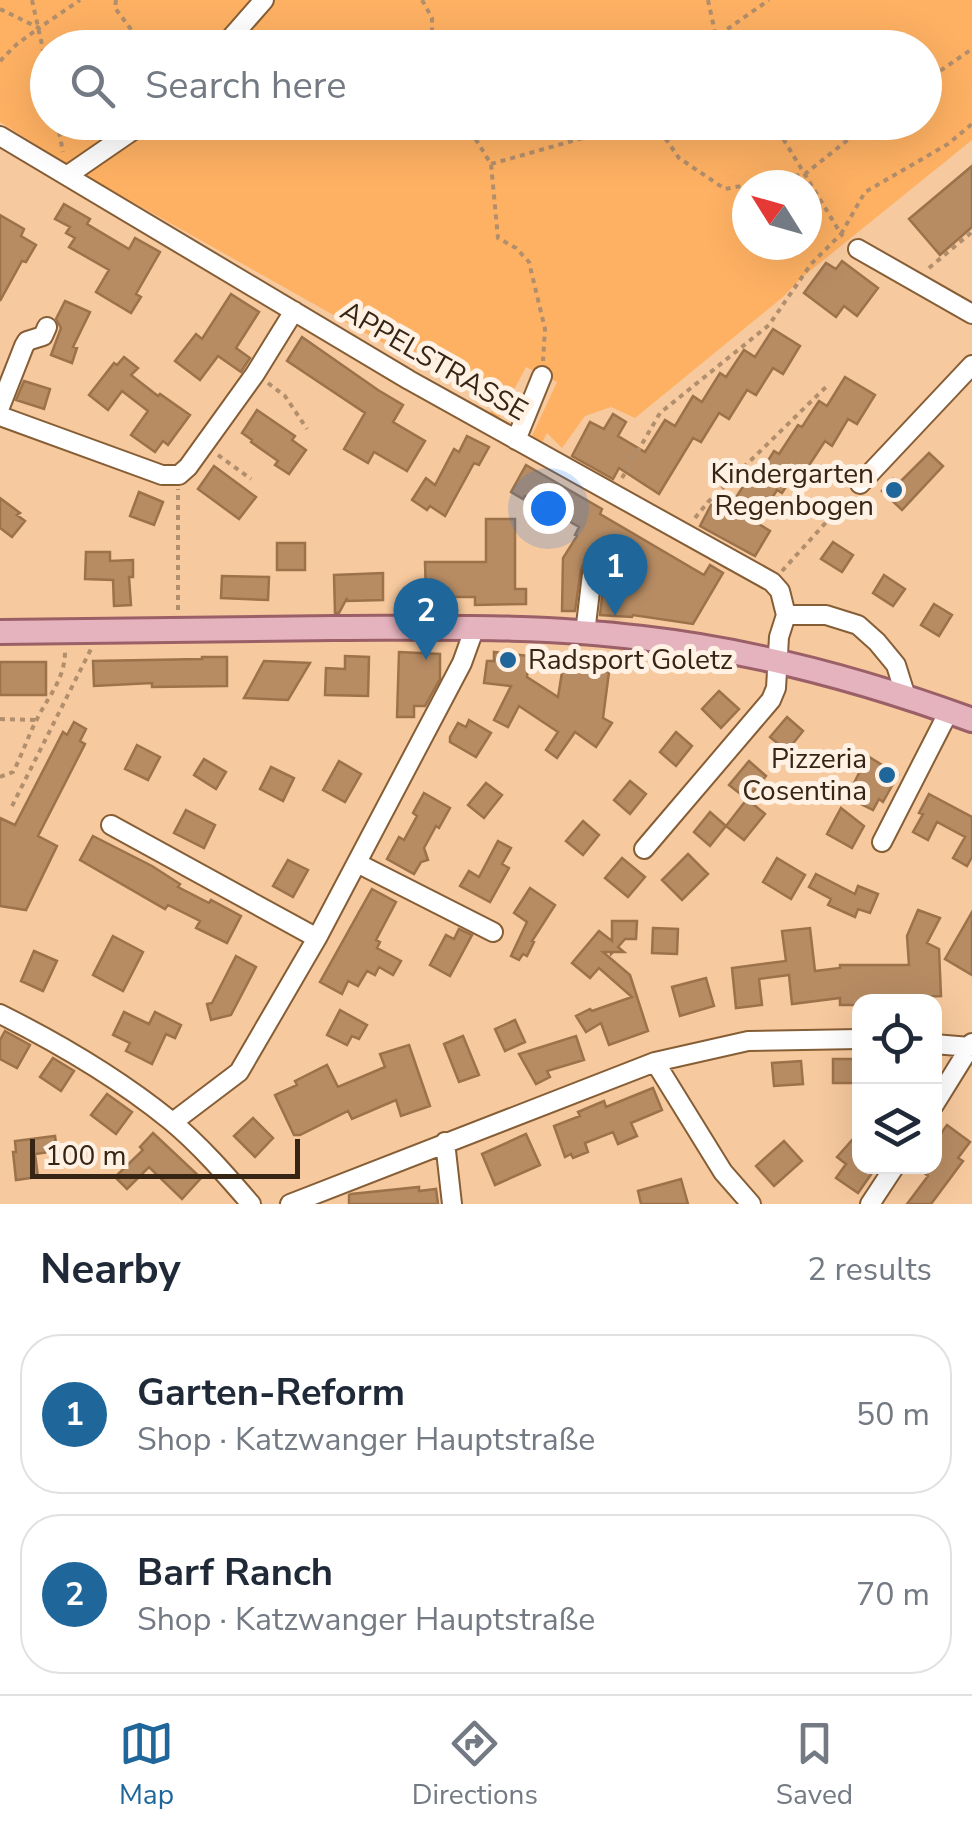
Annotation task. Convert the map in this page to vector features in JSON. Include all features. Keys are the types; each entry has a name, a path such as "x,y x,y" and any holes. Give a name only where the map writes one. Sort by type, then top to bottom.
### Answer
{"main road":[{"path":"0,632 475,628 585,633 669,641 778,662 906,697 972,720"}],"street":[{"path":"238,30 264,0"},
{"name":"APPELSTRASSE","path":"0,136 409,380 772,582"},
{"path":"68,176 119,140"},
{"path":"858,249 972,314"},
{"path":"0,416 162,474 178,475 188,468 255,374 294,311"},
{"path":"0,407 24,346 27,341 43,336 47,326"},
{"path":"860,484 972,365"},
{"path":"516,440 542,376"},
{"path":"585,633 592,574 598,560"},
{"path":"644,849 772,700 779,636 786,615 780,591 772,582"},
{"path":"786,615 826,615 858,625 896,665 906,697"},
{"path":"173,1122 239,1072 317,938 462,662 475,628"},
{"path":"882,842 948,711"},
{"path":"111,825 317,938"},
{"path":"356,863 492,932"},
{"path":"0,1014 56,1042 173,1122 251,1204"},
{"path":"290,1204 655,1062 748,1041 852,1038"},
{"path":"942,1044 971,1045"},
{"path":"942,1092 971,1045"},
{"path":"655,1062 723,1172 751,1204"},
{"path":"446,1142 452,1204"},
{"path":"870,1204 890,1174"}],"path":[{"path":"32,0 39,28"},
{"path":"36,30 80,0"},
{"path":"116,0 115,8 132,30"},
{"path":"422,0 432,18 432,30"},
{"path":"708,0 714,30"},
{"path":"726,30 769,0"},
{"path":"0,9 39,28"},
{"path":"0,61 30,35"},
{"path":"942,70 972,50"},
{"path":"612,495 660,413 769,325 811,264 841,234 865,192 948,144 972,124"},
{"path":"61,140 68,176"},
{"path":"477,140 492,164 498,238 516,248 529,262 545,329 542,376"},
{"path":"492,164 576,140"},
{"path":"666,140 679,158 724,189 732,188"},
{"path":"785,140 804,170"},
{"path":"811,170 848,140"},
{"path":"822,201 841,234 858,249"},
{"path":"914,281 972,232"},
{"path":"255,374 285,396 307,428"},
{"path":"682,533 708,502 829,384"},
{"path":"204,444 251,478"},
{"path":"178,475 178,630"},
{"path":"772,582 860,484"},
{"path":"0,777 12,772 60,678 65,656 62,631"},
{"path":"12,806 100,631"},
{"path":"0,719 36,720"}],"shaded area":[{"path":"0,0 972,0 972,140 635,418 611,407 585,416 562,448 547,433 543,441 531,438 557,382 526,367 498,420 490,415 493,405 83,174 0,122"}],"building":[{"path":"972,166 972,227 940,255 909,219"},
{"path":"64,204 90,219 87,224 129,249 135,238 160,252 136,294 141,297 131,313 96,292 109,270 69,247 75,238 66,233 70,227 55,219"},
{"path":"0,215 24,229 21,236 36,245 26,262 22,261 0,301"},
{"path":"842,261 878,288 857,316 844,306 836,317 804,293 826,263 836,269"},
{"path":"231,294 259,312 236,348 250,358 241,372 218,356 200,380 175,361 196,334 202,339"},
{"path":"65,301 90,312 73,347 77,348 72,363 51,355 61,328 56,319"},
{"path":"773,329 800,346 783,374 773,368 756,395 747,390 729,419 719,413 701,442 693,438 659,494 619,468 613,479 572,456 590,422 604,429 613,414 626,422 618,436 645,452 665,420 675,426 693,396 702,402 720,373 726,377 744,350 755,357"},
{"path":"302,337 403,405 393,422 425,441 407,471 374,452 368,463 344,449 365,413 287,361"},
{"path":"124,357 138,368 131,375 190,415 168,445 163,441 155,452 131,435 148,411 122,391 108,410 89,395 114,363 117,365"},
{"path":"845,377 875,395 857,424 848,419 832,446 825,441 806,470 799,466 782,493 777,490 757,523 770,531 755,556 700,526 711,505 726,513 751,474 757,478 774,451 779,454 819,401 827,406"},
{"path":"24,381 50,389 44,409 16,400"},
{"path":"257,410 295,436 292,440 306,450 289,474 242,433"},
{"path":"467,436 489,447 479,465 474,463 445,516 412,500 426,478 435,485 454,449 459,452"},
{"path":"929,453 943,466 902,510 882,491 893,479 898,484"},
{"path":"526,465 704,575 710,565 723,573 693,624 633,615 600,615 604,578 611,560 609,552 599,548 588,554 581,569 575,611 562,611 563,558 579,527 511,492"},
{"path":"214,466 256,497 239,519 198,489"},
{"path":"139,492 163,502 154,525 130,516"},
{"path":"0,498 25,521 12,537 0,528"},
{"path":"486,519 515,519 515,589 526,589 526,604 475,605 475,597 426,597 425,562 486,562"},
{"path":"833,542 853,555 842,572 821,559"},
{"path":"277,543 305,543 305,570 277,570"},
{"path":"86,552 110,552 110,561 133,560 133,577 129,577 131,605 114,606 113,580 85,579"},
{"path":"383,573 383,600 347,598 339,613 335,613 334,575"},
{"path":"884,575 905,589 893,606 873,593"},
{"path":"222,576 269,577 268,600 221,598"},
{"path":"934,604 952,615 939,636 921,625"},
{"path":"399,652 440,654 440,679 425,706 414,706 414,717 397,717"},
{"path":"494,652 529,656 527,677 558,697 564,660 578,662 577,668 609,672 603,718 612,723 596,747 575,732 557,758 546,750 558,732 519,706 508,727 494,720 511,686 484,683 487,661 494,661"},
{"path":"345,656 369,657 368,696 325,695 326,668 345,669"},
{"path":"227,657 227,686 94,686 93,661"},
{"path":"264,661 310,663 288,700 244,698"},
{"path":"0,662 46,662 46,695 0,695"},
{"path":"719,691 739,709 721,728 702,709"},
{"path":"787,717 803,731 787,751 770,737"},
{"path":"469,720 491,733 476,757 450,742 458,723 466,727"},
{"path":"74,722 86,729 80,741 85,744 38,836 57,846 26,910 0,906 0,818 15,825 63,732 67,735"},
{"path":"676,732 692,746 676,766 660,752"},
{"path":"137,745 160,757 148,780 125,769"},
{"path":"863,753 898,775 883,802 879,799 873,810 847,797 861,769 856,766"},
{"path":"204,759 226,772 216,789 194,775"},
{"path":"339,761 361,774 345,802 323,790"},
{"path":"749,761 766,776 747,799 729,785"},
{"path":"271,767 294,778 283,801 260,789"},
{"path":"630,781 646,794 630,814 614,800"},
{"path":"486,783 502,795 484,818 468,805"},
{"path":"424,793 450,808 424,848 428,860 421,862 414,874 387,859 399,837 404,840"},
{"path":"929,794 972,817 972,857 967,866 953,858 965,837 937,822 928,840 913,832"},
{"path":"747,799 765,814 744,840 726,826"},
{"path":"841,808 864,826 852,848 827,834"},
{"path":"186,810 215,825 204,848 174,833"},
{"path":"710,812 726,826 710,846 694,832"},
{"path":"583,821 599,835 583,855 566,841"},
{"path":"93,836 152,866 180,884 178,887 241,916 227,943 196,928 200,921 168,905 165,909 80,860"},
{"path":"498,841 511,848 502,864 509,868 490,902 460,886 469,871 479,877"},
{"path":"688,854 708,874 682,900 662,880"},
{"path":"622,858 645,877 628,897 605,878"},
{"path":"777,858 805,875 791,899 763,882"},
{"path":"288,860 308,870 293,897 273,886"},
{"path":"816,874 855,894 858,886 878,894 870,913 858,909 855,917 828,905 831,899 809,887"},
{"path":"530,888 555,905 527,956 523,954 519,960 511,956 527,922 514,913"},
{"path":"372,889 396,902 376,940 380,942 377,948 401,961 393,975 379,967 375,975 367,971 358,986 348,981 342,994 320,982"},
{"path":"918,910 940,918 927,943 939,949 941,994 852,994 852,1005 840,1005 840,998 792,1004 789,975 759,979 762,1005 736,1008 732,968 786,961 782,931 810,928 815,971 840,965 909,965 907,936"},
{"path":"972,912 972,975 945,959"},
{"path":"612,921 637,921 636,939 625,939 618,947 624,952 603,952 630,975 648,1031 609,1045 601,1023 586,1032 576,1016 632,997 599,968 590,978 572,963 599,931 612,941"},
{"path":"653,928 678,929 677,954 652,953"},
{"path":"459,929 472,935 450,976 430,965 446,935 454,939"},
{"path":"113,936 143,952 123,991 93,975"},
{"path":"34,951 57,961 43,991 21,981"},
{"path":"236,956 256,967 231,1015 211,1020 207,1004 212,1003"},
{"path":"706,978 714,1006 680,1016 672,987"},
{"path":"340,1010 367,1025 359,1039 352,1036 347,1045 327,1035"},
{"path":"124,1012 149,1024 155,1012 181,1025 175,1038 166,1034 152,1064 126,1051 130,1043 113,1035"},
{"path":"515,1020 525,1042 505,1051 495,1029"},
{"path":"5,1031 30,1045 17,1068 0,1059 0,1040"},
{"path":"463,1036 479,1075 459,1082 444,1044"},
{"path":"576,1036 584,1060 547,1071 550,1077 536,1084 519,1054"},
{"path":"409,1045 430,1106 401,1116 396,1100 352,1119 348,1111 294,1135 275,1095 327,1065 338,1087 385,1067 380,1054"},
{"path":"53,1058 74,1071 61,1091 40,1077"},
{"path":"833,1059 852,1059 852,1083 833,1083"},
{"path":"801,1061 803,1084 774,1086 772,1063"},
{"path":"653,1088 662,1110 631,1123 637,1136 618,1144 613,1132 585,1143 588,1152 565,1157 554,1126 604,1101 606,1107"},
{"path":"107,1094 132,1112 116,1134 91,1115"},
{"path":"253,1118 273,1138 255,1157 234,1136"},
{"path":"947,1125 970,1142 958,1158 963,1161 931,1204 907,1204 928,1176 926,1174 942,1174 942,1132"},
{"path":"153,1133 201,1178 182,1199 149,1167 127,1189 115,1177 143,1150 140,1147"},
{"path":"526,1134 540,1165 495,1185 482,1154"},
{"path":"55,1136 57,1151 35,1154 38,1177 16,1180 15,1141"},
{"path":"852,1140 852,1174 871,1174 858,1193 836,1178 846,1164 837,1157"},
{"path":"784,1141 802,1161 774,1186 756,1166"},
{"path":"681,1179 688,1204 641,1204 638,1191"},
{"path":"419,1187 419,1191 436,1189 438,1204 349,1204 351,1194"}],"place":[{"name":"Kindergarten Regenbogen","path":"894,490"},
{"name":"Garten-Reform","path":"615,616"},
{"name":"Barf Ranch","path":"426,660"},
{"name":"Radsport Goletz","path":"508,660"},
{"name":"Pizzeria Cosentina","path":"887,775"}]}
